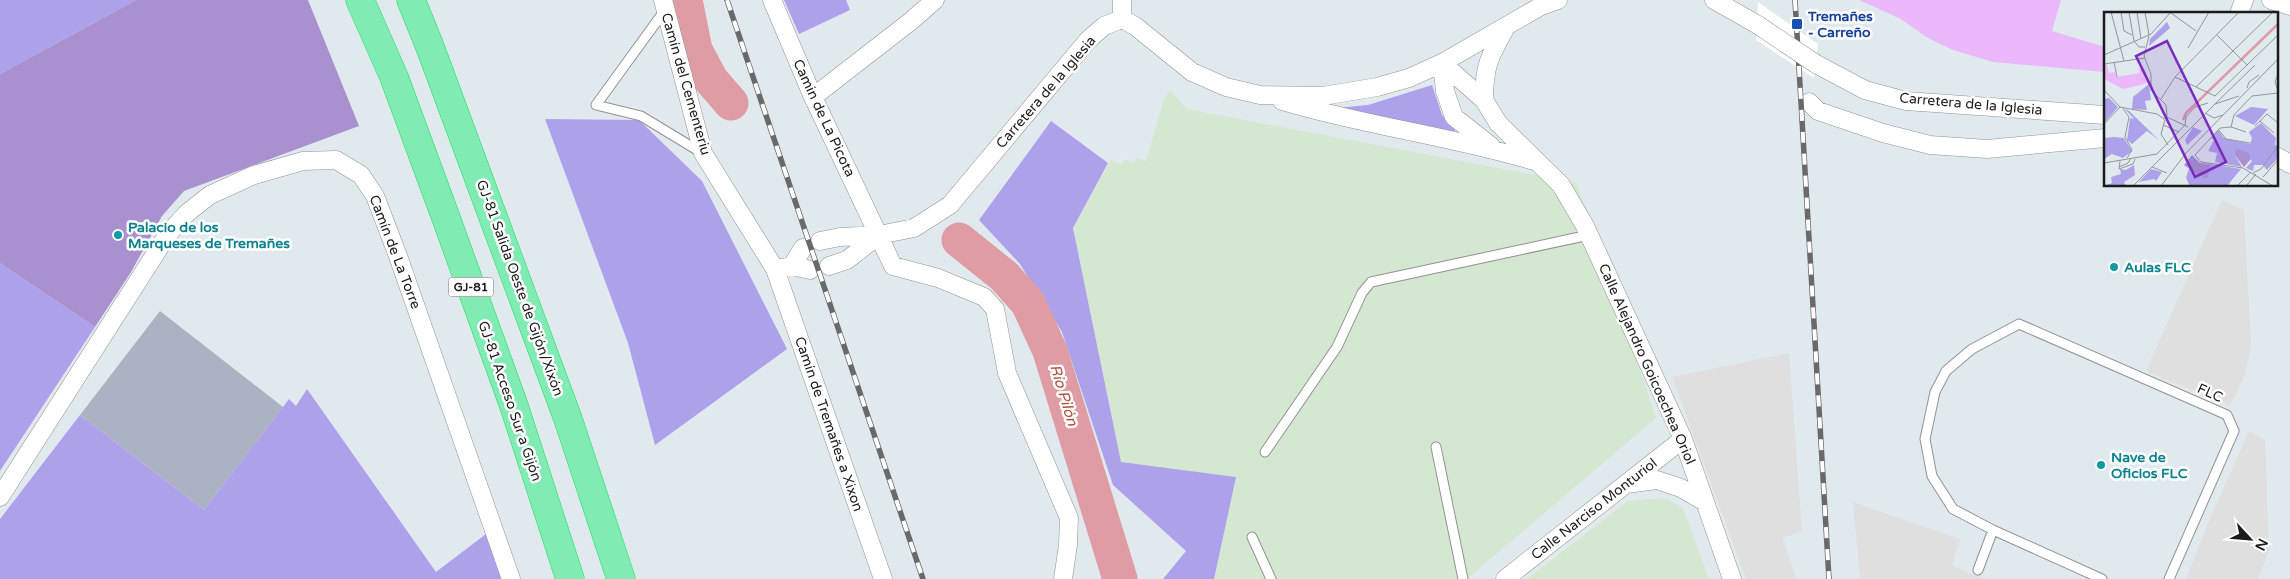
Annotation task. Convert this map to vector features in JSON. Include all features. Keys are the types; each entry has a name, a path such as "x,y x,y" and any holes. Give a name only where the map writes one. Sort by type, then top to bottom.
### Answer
{"highway":[{"name":"GJ-81 Acceso Sur a Gijón","path":"360,0 394,77 514,406 570,579"},
{"name":"GJ-81 Salida Oeste de Gijón/Xixón","path":"411,0 568,419 621,579"}],"street":[{"name":"Camin de La Picota","path":"772,0 813,97 893,266 938,278 984,297 995,309 1007,374 1069,518 1068,545 1063,579"},
{"path":"813,97 911,21 935,0"},
{"path":"1122,0 1122,19 1135,26 1192,72 1226,88 1260,95 1323,96 1409,78 1442,63 1506,28 1541,6 1558,0"},
{"name":"Carretera de la Iglesia","path":"1714,0 1758,25 1816,64 1865,90 1906,101 2104,115"},
{"path":"2240,12 2244,0"},
{"path":"2271,0 2290,6"},
{"name":"Camín del Cementeriu","path":"664,5 703,153 784,267"},
{"name":"Carretera de la Iglesia","path":"820,241 840,237 879,235 914,228 950,205 1088,40 1104,26 1122,19"},
{"path":"1484,100 1484,76 1490,54 1506,28"},
{"name":"Calle Alejandro Goicoechea Oriol","path":"1442,63 1445,91 1454,117 1494,149"},
{"name":"Calle Alejandro Goicoechea Oriol","path":"1442,63 1484,100 1498,123 1561,185 1589,235 1684,439 1732,579"},
{"name":"Calle Alejandro Goicoechea Oriol","path":"1260,95 1320,112 1494,149 1538,162"},
{"path":"1809,102 1818,111 1883,133 1930,146 1986,149 2104,138"},
{"path":"2278,157 2290,164"},
{"name":"Camín de La Torre","path":"0,497 168,234 187,213 210,195 254,175 303,161 336,160 361,175 375,196 398,256 510,579"},
{"name":"Carretera de la Iglesia","path":"829,266 847,260 879,235"},
{"path":"784,267 803,248"},
{"path":"784,267 810,270"},
{"name":"Camín de Tremañes a Xixon","path":"784,267 883,579"},
{"name":"Calle Narciso Monturiol","path":"1505,579 1684,439"},
{"path":"1626,484 1656,480 1681,488 1705,502"}],"lane":[{"path":"664,5 596,105 642,116 703,153"},
{"path":"1265,452 1337,347 1362,293 1371,282 1589,235"},
{"name":"FLC","path":"1993,530 1953,509 1932,476 1925,439 1935,392 1946,371 1972,349 2019,324 2227,415 2234,431 2169,579"},
{"path":"1436,447 1463,579"},
{"path":"1978,570 1993,530 2102,579"},
{"path":"1252,537 1271,579"}],"shaded area":[{"path":"0,0 136,0 0,74"},
{"path":"136,0 308,0 359,126 184,191 162,216 131,272 95,327 0,263 0,74"},
{"path":"784,0 846,0 850,10 799,34"},
{"path":"1859,0 2061,0 2052,31 2104,47 2104,72 1993,62 1953,50 1928,38 1899,18"},
{"path":"1432,85 1442,115 1455,130 1454,132 1336,108 1368,105"},
{"path":"1170,90 1187,109 1577,183 1656,418 1467,579 1214,579 1236,477 1121,462 1073,228 1111,160 1121,165 1125,159 1134,163 1137,158 1146,161 1164,99"},
{"path":"545,119 639,120 702,181 787,349 655,445 628,343"},
{"path":"1051,121 1108,163 1073,228 1121,462 1236,477 1214,579 1163,579 1186,551 1113,485 1062,332 1020,264 979,220"},
{"path":"2222,200 2244,210 2251,345 2245,375 2230,406 2146,371"},
{"path":"0,263 95,327 0,471"},
{"path":"160,311 283,407 204,510 80,415"},
{"path":"1789,353 1802,531 1783,538 1796,579 1746,579 1672,377"},
{"path":"307,389 436,572 486,534 501,579 0,579 0,519 80,415 204,510 289,399 296,406"},
{"path":"2249,431 2265,440 2269,551 2258,579 2186,579 2209,521"},
{"path":"1666,498 1683,508 1709,579 1527,579 1628,501"},
{"path":"1853,502 1960,539 1952,566 1985,579 1860,579"}],"pier":[{"path":"1758,2 1818,44 1814,78 1756,40"}],"waterway":[{"name":"Río Pilón","path":"685,0 695,50 711,80 731,103"},
{"name":"Río Pilón","path":"959,240 1004,276 1028,303 1050,351 1120,579"}],"railway":[{"path":"727,0 923,579"},
{"path":"1795,0 1829,579"}],"place":[{"name":"Tremañes - Carreño","path":"1797,24"},
{"name":"Palacio de los Marqueses de Tremañes","path":"118,235"},
{"name":"Aulas FLC","path":"2114,267"},
{"name":"Nave de Oficios FLC","path":"2101,465"}]}
